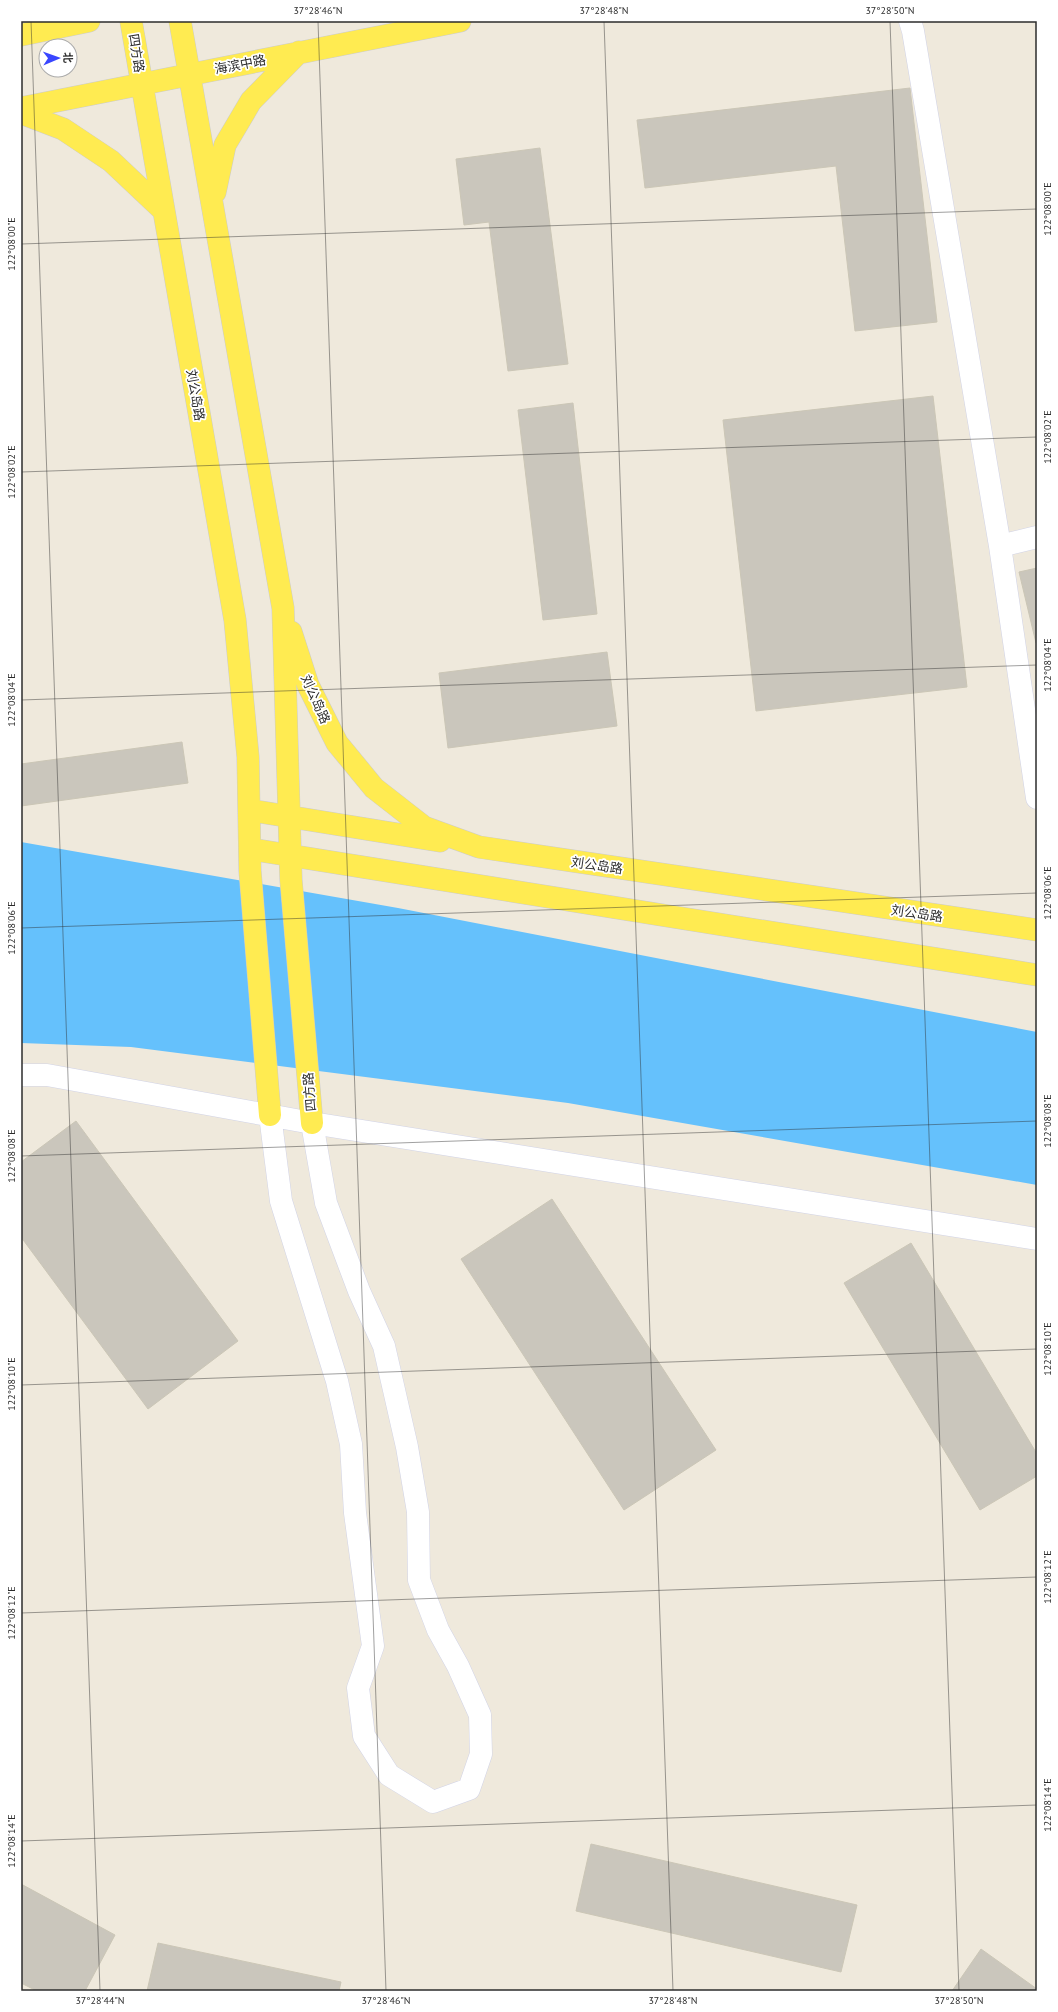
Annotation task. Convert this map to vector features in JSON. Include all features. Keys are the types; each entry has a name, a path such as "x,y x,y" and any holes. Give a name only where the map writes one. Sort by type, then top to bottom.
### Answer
{"main road":[{"path":"21,35 88,21"},
{"name":"四方路","path":"132,21 142,84"},
{"path":"180,21 190,74"},
{"name":"海滨中路","path":"21,108 460,21"},
{"path":"212,203 225,145 229,138 251,101 299,52"},
{"name":"刘公岛路","path":"190,74 283,608 308,685 337,743 374,788 424,827 479,848 1037,930"},
{"name":"刘公岛路","path":"142,84 235,620 248,757 250,872 270,1116"},
{"path":"21,113 62,129 111,161 164,211"},
{"name":"刘公岛路","path":"283,608 291,880"},
{"path":"249,810 479,848"},
{"path":"250,849 1037,975"},
{"name":"四方路","path":"291,880 312,1123"}],"street":[{"path":"910,21 913,31 1000,546 1037,798"},
{"path":"1000,546 1037,537"},
{"path":"21,1075 47,1075 312,1123 1037,1239"},
{"path":"270,1116 281,1201 337,1381 351,1444 355,1513 373,1646 358,1688 364,1736 389,1775 433,1802 469,1789 481,1754 480,1715 458,1666 438,1630 419,1580 418,1512 406,1440 384,1346 359,1291 326,1204 312,1123"}],"water":[{"path":"21,842 398,908 1037,1032 1037,1185 568,1103 131,1047 21,1043"}],"building":[{"path":"910,88 937,322 855,331 836,166 645,188 637,120"},
{"path":"540,148 568,364 508,371 489,222 464,225 456,159"},
{"path":"933,396 967,687 756,711 723,420"},
{"path":"573,403 597,614 543,620 518,410"},
{"path":"1037,568 1037,643 1036,643 1019,572"},
{"path":"607,652 617,726 448,748 439,673"},
{"path":"182,742 188,783 21,806 21,764"},
{"path":"76,1121 238,1341 148,1409 21,1237 21,1162"},
{"path":"552,1199 716,1450 624,1510 461,1259"},
{"path":"911,1243 1037,1454 1037,1476 980,1510 844,1283"},
{"path":"591,1844 857,1905 841,1972 576,1911"},
{"path":"21,1884 115,1935 85,1991 37,1991 21,1983"},
{"path":"158,1943 341,1982 339,1991 147,1991"},
{"path":"981,1949 1037,1989 1037,1991 952,1991"}]}
